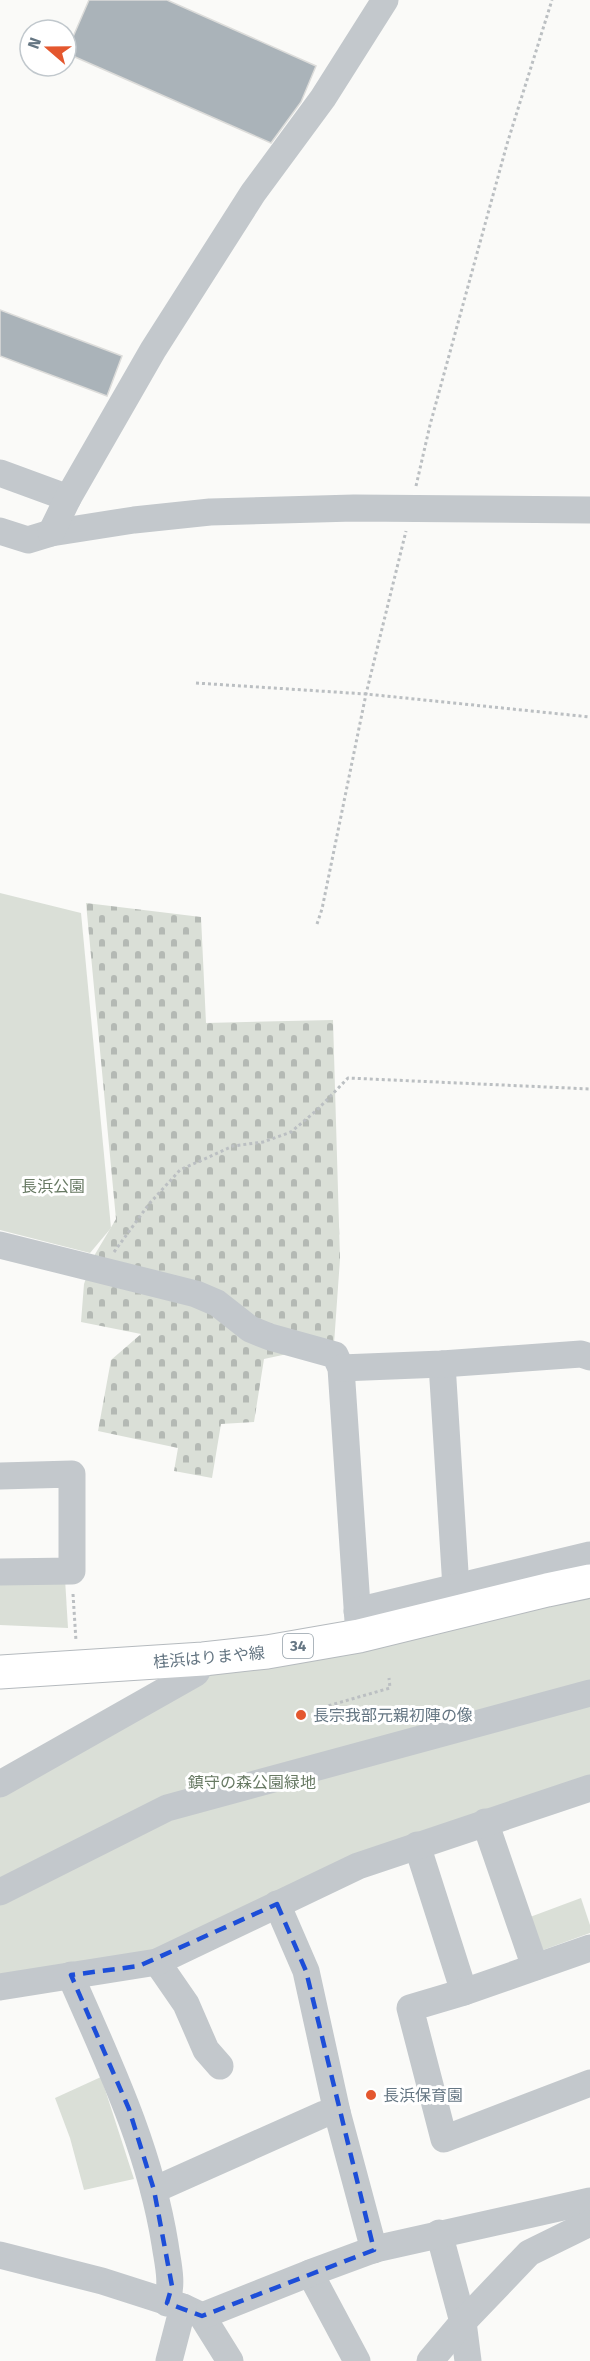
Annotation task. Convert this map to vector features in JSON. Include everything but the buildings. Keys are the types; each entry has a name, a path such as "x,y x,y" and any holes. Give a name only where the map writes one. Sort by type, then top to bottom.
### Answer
{"main road":[{"name":"桂浜はりまや線","path":"0,1672 203,1659 267,1652 358,1624 590,1581"}],"street":[{"path":"51,533 68,498 153,350 253,193 323,98 385,0"},
{"path":"0,473 68,498"},
{"path":"0,531 28,540 51,533 134,520 210,512 354,508 590,510"},
{"path":"0,1245 196,1294 217,1303 250,1329 270,1337 335,1355 341,1368 358,1624 456,1588 590,1555"},
{"path":"341,1368 442,1364 581,1354 590,1357"},
{"path":"442,1364 456,1588"},
{"path":"0,1476 72,1474 72,1571 0,1572"},
{"path":"0,1784 196,1673 203,1659"},
{"path":"0,1892 167,1808 590,1693"},
{"path":"0,1987 157,1962 358,1866 590,1788"},
{"path":"485,1822 535,1967"},
{"path":"417,1845 464,1992"},
{"path":"277,1904 306,1971 337,2112 374,2250"},
{"path":"590,1948 464,1992 410,2008 444,2139 590,2083"},
{"path":"157,1962 186,2004 206,2050 220,2066"},
{"path":"71,1975 129,2109 154,2190 171,2286 184,2308 230,2361"},
{"path":"154,2190 324,2114 337,2112"},
{"path":"0,2255 102,2281 184,2308 310,2273 374,2250 439,2233 590,2201"},
{"path":"430,2361 463,2322 530,2253 590,2223"},
{"path":"439,2233 463,2322 468,2361"},
{"path":"310,2273 357,2361"},
{"path":"169,2361 184,2308"}],"path":[{"path":"317,924 366,694 430,425 507,144 552,0"},
{"path":"196,683 366,694 590,717"},
{"path":"101,1270 149,1204 180,1170 233,1146 263,1142 291,1132 317,1110 348,1078 590,1089"},
{"path":"72,1571 77,1667"},
{"path":"316,1708 390,1688 389,1678"}],"highlighted area":[{"path":"277,1904 306,1971 374,2250 202,2316 167,2303 172,2286 154,2190 129,2109 71,1975 139,1966"}],"green space":[{"name":"長浜公園","path":"0,893 81,913 111,1228 90,1253 0,1230"},
{"path":"86,903 201,917 206,1023 333,1020 340,1259 334,1344 264,1359 254,1422 221,1424 212,1478 174,1471 178,1448 98,1431 111,1360 141,1334 81,1322 84,1284 94,1256 116,1219"},
{"path":"65,1579 68,1628 0,1625 0,1584"},
{"name":"鎮守の森公園緑地","path":"590,1598 590,1782 146,1957 0,1978 0,1796 217,1671 491,1615"},
{"path":"581,1898 590,1925 590,1933 543,1950 530,1917"},
{"path":"101,2077 134,2179 84,2190 70,2138 55,2098"}],"place":[{"name":"長宗我部元親初陣の像","path":"301,1715"},
{"name":"長浜保育園","path":"371,2095"}]}
